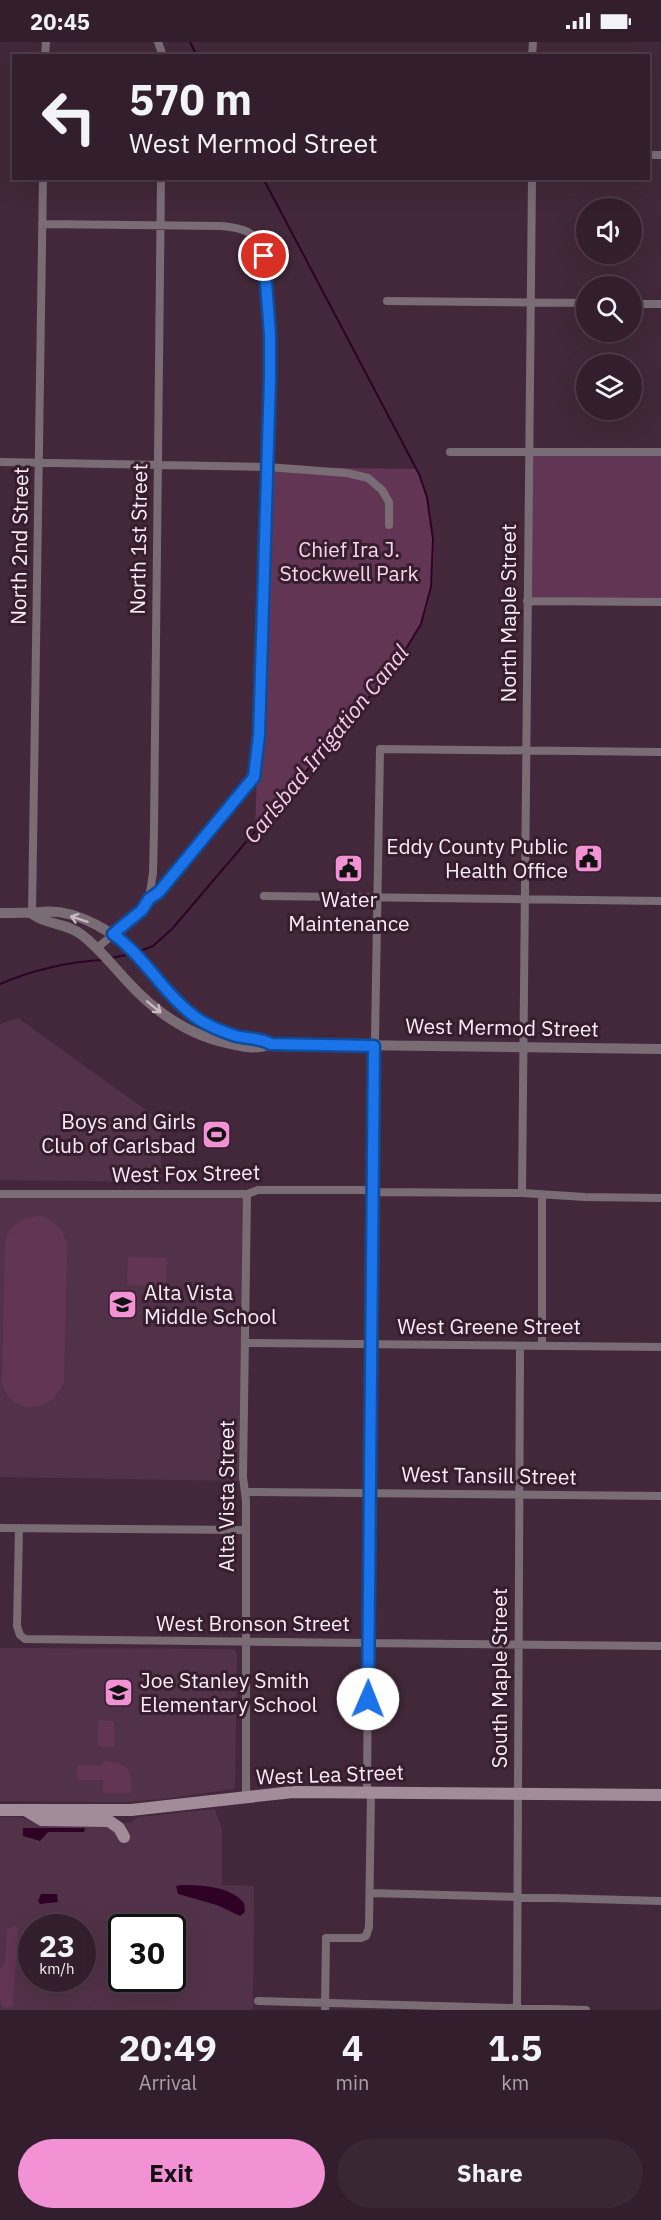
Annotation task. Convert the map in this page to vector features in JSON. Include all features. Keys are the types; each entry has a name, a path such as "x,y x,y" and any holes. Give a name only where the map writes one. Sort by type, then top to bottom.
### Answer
{"main road":[{"name":"West Lea Street","path":"0,1810 131,1810 293,1792 661,1795"},
{"path":"26,1810 42,1820 110,1821 119,1828 124,1837"}],"street":[{"name":"North 2nd Street","path":"32,914 43,180"},
{"name":"North 1st Street","path":"149,899 153,873 154,828 161,180"},
{"name":"North Maple Street","path":"523,1048 532,180"},
{"path":"42,224 241,228 252,234 261,247 267,273 270,335 267,467 259,735 255,773 238,799 159,892 149,899 117,937 97,948"},
{"path":"387,301 576,303"},
{"path":"642,303 661,304"},
{"path":"450,452 661,452"},
{"path":"0,462 267,467 347,473 368,478 386,495 389,502 389,525"},
{"path":"527,601 661,602"},
{"path":"326,2006 326,1938 366,1936 369,1927 370,1344 380,749 661,752"},
{"path":"264,896 661,901"},
{"path":"0,913 41,912 68,915 89,922 117,937 141,960 177,1002 200,1020 226,1032 261,1039 271,1044"},
{"path":"32,914 40,920 76,931 97,948 144,999 183,1028 214,1040 236,1045 261,1048 271,1044"},
{"name":"West Mermod Street","path":"271,1044 661,1049"},
{"path":"522,1193 523,1048"},
{"name":"West Fox Street","path":"0,1194 247,1194 258,1190 522,1193 542,1196 661,1198"},
{"name":"Alta Vista Street","path":"246,1797 246,1530 243,1480 247,1194"},
{"path":"542,1196 542,1346"},
{"name":"West Greene Street","path":"245,1343 661,1347"},
{"name":"South Maple Street","path":"517,2009 520,1346"},
{"name":"West Tansill Street","path":"245,1492 661,1496"},
{"path":"0,1528 246,1530"},
{"name":"West Bronson Street","path":"19,1528 17,1626 20,1635 25,1639 661,1646"},
{"path":"370,1893 661,1901"},
{"path":"258,2001 326,2006 586,2010"}],"shaded area":[{"path":"18,1018 161,1121 161,1182 0,1180 0,1024"},
{"name":"Alta Vista Middle School","path":"0,1194 247,1195 243,1481 0,1477"},
{"name":"Joe Stanley Smith Elementary School","path":"0,1648 235,1649 237,1655 235,1787 164,1799 123,1802 0,1801"},
{"path":"215,1809 222,1830 222,1885 254,1886 253,2010 0,2010 0,1817 18,1817 44,1822 131,1823 138,1817"},
{"path":"23,1828 85,1829 84,1832 48,1832 40,1841 23,1836"},
{"path":"176,1886 206,1886 231,1893 244,1903 245,1912 240,1916 217,1905 178,1894"},
{"path":"41,1894 57,1894 58,1902 40,1904 38,1901"}],"green space":[{"path":"661,452 661,602 527,601 528,453"},
{"name":"Chief Ira J. Stockwell Park","path":"267,467 416,469 428,504 434,546 431,589 427,608 421,625 409,646 337,736 255,832"},
{"path":"34,1216 41,1216 59,1227 67,1245 64,1383 50,1400 32,1407 14,1402 2,1383 5,1244 17,1223"},
{"path":"128,1257 167,1258 166,1286 127,1285"},
{"path":"98,1720 114,1721 114,1747 98,1746"},
{"path":"105,1761 128,1768 132,1784 131,1793 103,1793 103,1780 77,1780 78,1765 101,1766"},
{"path":"15,1925 18,1929 13,2006 3,2008 0,1999 0,1969 5,1962 7,1929"}],"waterway":[{"name":"Carlsbad Irrigation Canal","path":"190,42 196,54"},
{"name":"Carlsbad Irrigation Canal","path":"137,952 153,946 172,929 371,695 406,649 421,624 431,587 433,539 427,497 419,474 264,180"},
{"name":"Carlsbad Irrigation Canal","path":"111,958 131,954"},
{"name":"Carlsbad Irrigation Canal","path":"0,984 50,968 102,960"}],"place":[{"name":"Eddy County Public Health Office","path":"589,859"},
{"name":"Water Maintenance","path":"349,869"},
{"name":"Boys and Girls Club of Carlsbad","path":"217,1134"},
{"name":"Alta Vista Middle School","path":"123,1305"},
{"name":"Joe Stanley Smith Elementary School","path":"119,1693"}],"route":[{"path":"264,256 267,273 270,379 259,735 255,773 238,799 159,892 149,899 142,910 113,934 129,947 186,1010 200,1020 226,1032 236,1036 261,1039 271,1044 374,1046 368,1699"}]}
